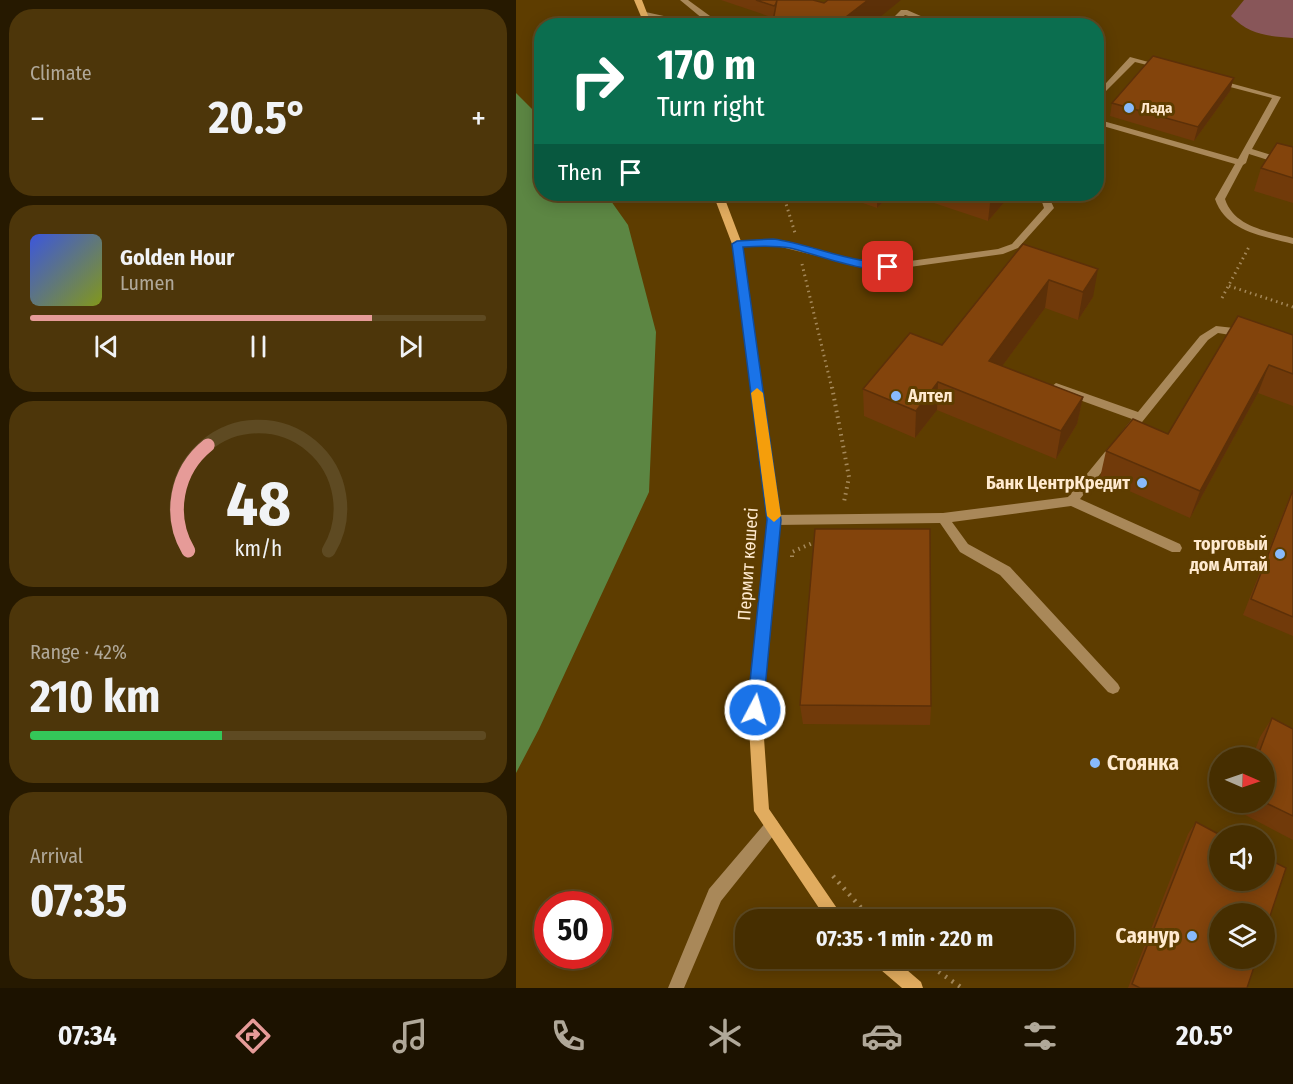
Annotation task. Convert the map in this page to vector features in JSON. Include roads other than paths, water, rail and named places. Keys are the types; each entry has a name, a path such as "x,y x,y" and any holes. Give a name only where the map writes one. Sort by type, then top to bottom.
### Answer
{"main road":[{"path":"638,0 646,18"},
{"name":"Пермит көшесі","path":"721,201 737,244 774,520 755,710 762,811 829,909"},
{"path":"893,969 915,988"}],"lane":[{"path":"684,0 707,18"},
{"path":"897,18 904,12 919,17"},
{"path":"644,13 663,18"},
{"path":"1104,90 1133,59 1177,70"},
{"path":"1211,80 1277,97 1220,199 1221,208 1229,218 1293,242"},
{"path":"1104,123 1242,163"},
{"path":"1248,151 1293,165"},
{"path":"737,244 773,242 862,264 888,267 1000,252 1015,246 1049,208 1046,201"},
{"path":"1072,501 1204,338 1216,329 1237,330 1256,338"},
{"path":"1043,382 1140,417"},
{"path":"774,520 943,518 1072,501 1176,548"},
{"path":"943,518 964,548 1005,571 1113,688"},
{"path":"676,988 715,896 772,826"}],"place":[{"name":"Лада","path":"1129,108"},
{"name":"Алтел","path":"896,396"},
{"name":"Банк ЦентрКредит","path":"1142,483"},
{"name":"торговый дом Алтай","path":"1280,554"},
{"name":"Стоянка","path":"1095,763"},
{"name":"Саянур","path":"1192,936"}]}
